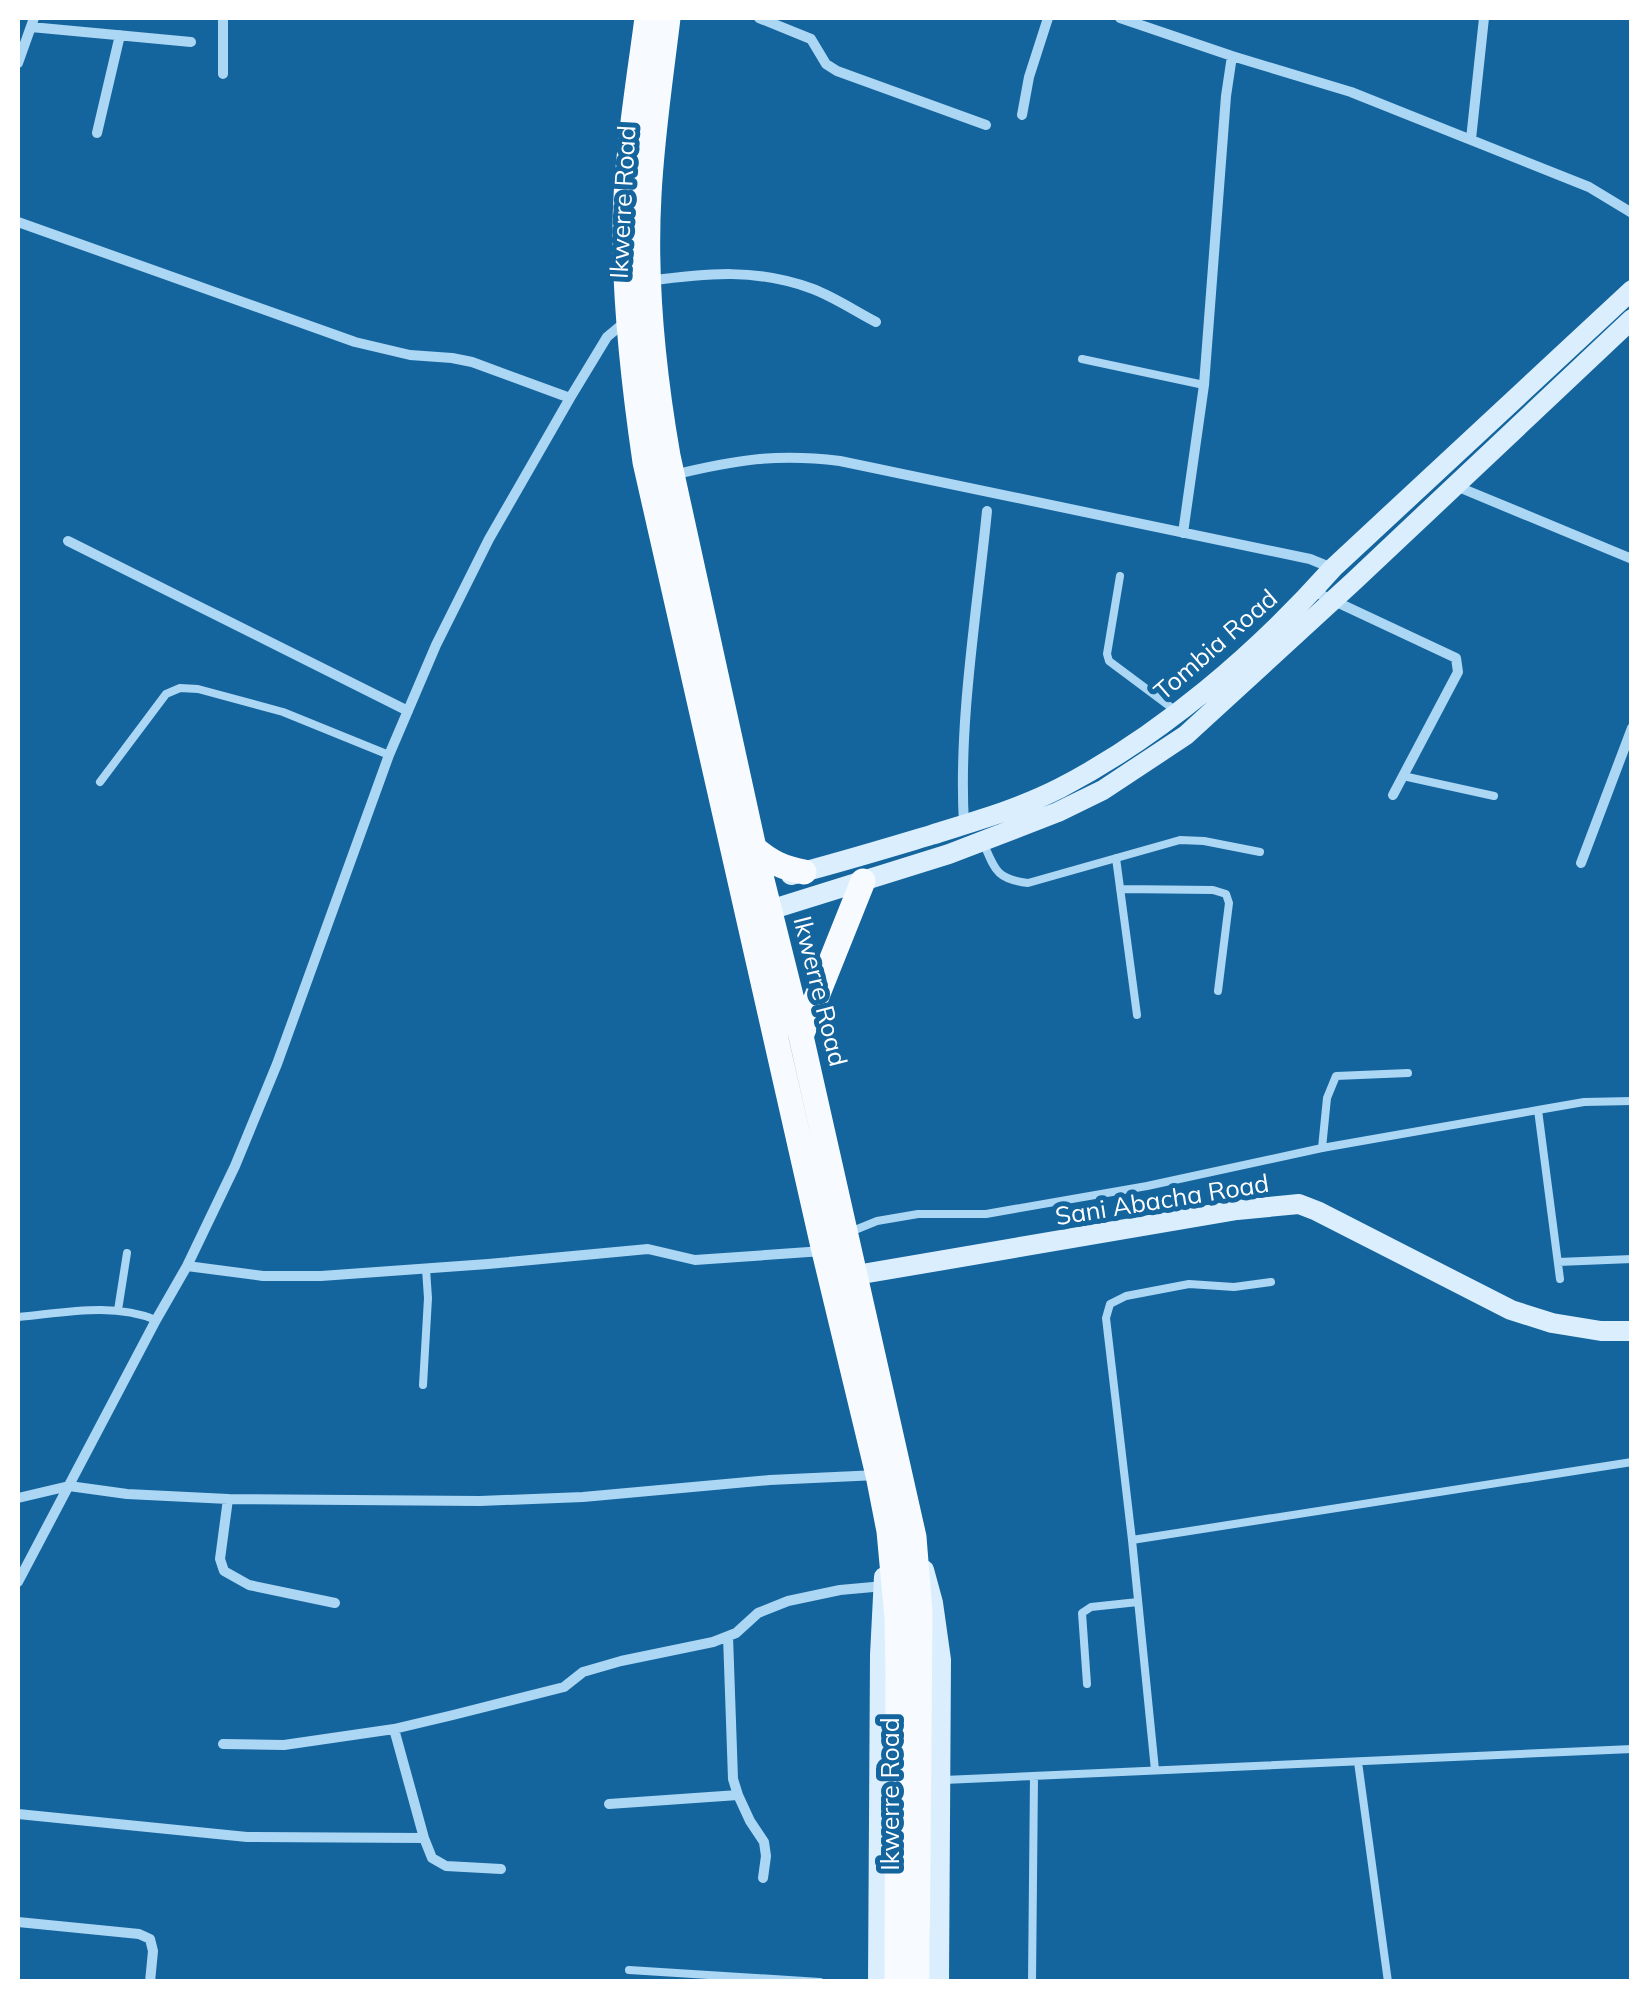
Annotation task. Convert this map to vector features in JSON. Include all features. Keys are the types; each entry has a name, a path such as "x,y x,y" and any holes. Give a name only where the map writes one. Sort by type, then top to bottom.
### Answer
{"main road":[{"name":"Ikwerre Road","path":"647,18 625,233 672,475 754,848 752,883"},
{"name":"Ikwerre Road","path":"668,18 649,193 648,281 640,318 637,407 646,462 759,914 824,1251 889,1530 897,1618 907,1941 918,1982"},
{"name":"Tombia Road","path":"752,883 804,872 1014,808 1106,761 1178,712 1233,666 1632,290"},
{"name":"Tombia Road","path":"759,914 983,842 1058,812 1103,790 1186,735 1632,319"},
{"path":"754,848 786,869 804,872"},
{"path":"801,1036 864,881"},
{"name":"Ikwerre Road","path":"759,914 801,1036 914,1537 920,1612 907,1941 896,1982"},
{"name":"Sani Abacha Road","path":"856,1275 1237,1210 1299,1204 1511,1310 1552,1324 1601,1332 1632,1331"},
{"path":"878,1478 885,1536 880,1655 878,1982"},
{"path":"914,1537 933,1603 939,1646 939,1982"}],"street":[{"path":"223,18 223,74"},
{"path":"759,18 811,39 826,64 838,71 986,124"},
{"path":"1022,115 1048,18"},
{"path":"1120,18 1351,92 1590,187 1632,213"},
{"path":"1472,139 1484,18"},
{"path":"18,64 32,22 191,42"},
{"path":"97,133 120,35"},
{"path":"1183,533 1204,385 1232,56"},
{"path":"18,222 354,342 410,355 472,362 570,398"},
{"path":"648,281 709,272 751,274 813,289 876,322"},
{"path":"18,1582 187,1266 235,1166 277,1064 390,755 436,645 489,540 607,336 640,318"},
{"path":"672,475 732,460 807,457 942,481 1310,560 1354,581"},
{"path":"1432,476 1632,559"},
{"path":"964,824 965,728 987,511"},
{"path":"68,541 408,711"},
{"path":"1312,591 1456,658 1458,672 1393,795"},
{"path":"1581,862 1632,728"},
{"path":"187,1266 262,1276 320,1276 648,1249 695,1260 824,1251"},
{"path":"18,1498 69,1486 127,1494 228,1499 497,1500 584,1497 770,1480 878,1478"},
{"path":"228,1499 220,1559 224,1571 249,1585 334,1602"},
{"path":"223,1744 284,1745 394,1729 564,1687 583,1672 620,1661 713,1642 736,1633 758,1613 788,1602 840,1590 884,1586"},
{"path":"728,1636 733,1778 764,1842 763,1878"},
{"path":"394,1729 432,1858 446,1866 502,1869"},
{"path":"608,1804 738,1795"},
{"path":"18,1814 247,1836 424,1838"},
{"path":"18,1922 139,1934 150,1939 150,1982"}],"lane":[{"path":"1082,359 1204,385"},
{"path":"1120,576 1108,661 1178,712"},
{"path":"100,782 166,694 180,688 198,689 284,712 390,755"},
{"path":"1403,776 1494,796"},
{"path":"983,842 996,870 1010,881 1028,883 1190,840 1260,852"},
{"path":"1116,858 1137,1014"},
{"path":"1120,889 1213,890 1226,894 1229,903 1218,991"},
{"path":"1322,1148 1327,1098 1336,1076 1408,1073"},
{"path":"846,1234 877,1221 918,1214 986,1214 1147,1186 1322,1148 1584,1102 1632,1100"},
{"path":"1538,1110 1560,1279"},
{"path":"118,1310 127,1253"},
{"path":"1558,1262 1632,1259"},
{"path":"423,1385 426,1269"},
{"path":"1155,1770 1106,1318 1110,1304 1126,1296 1188,1284 1234,1288 1271,1282"},
{"path":"18,1317 118,1310 156,1320"},
{"path":"1132,1540 1632,1462"},
{"path":"1087,1684 1082,1613 1091,1607 1138,1602"},
{"path":"940,1780 1632,1750"},
{"path":"1358,1762 1388,1982"},
{"path":"1032,1982 1034,1776"},
{"path":"629,1970 820,1982"}]}
